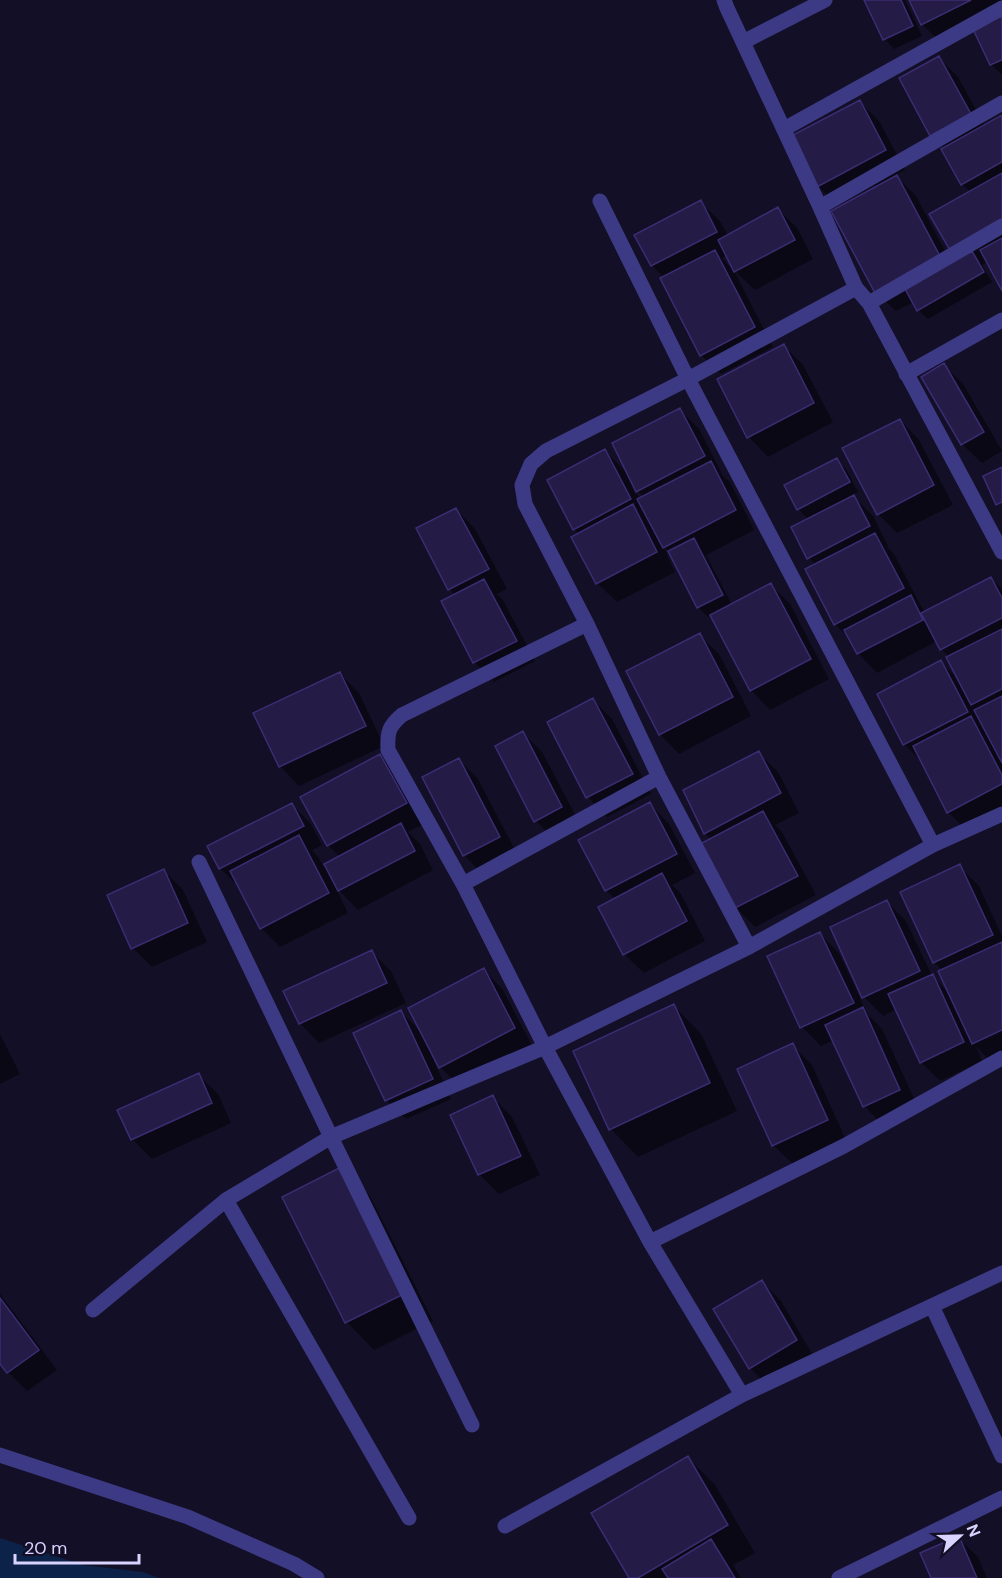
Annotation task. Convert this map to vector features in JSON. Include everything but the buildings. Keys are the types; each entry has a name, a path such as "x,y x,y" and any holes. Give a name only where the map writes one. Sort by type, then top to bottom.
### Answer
{"street":[{"path":"724,0 856,288 869,303 1002,552"},
{"path":"743,42 825,0"},
{"path":"784,129 1002,8"},
{"path":"820,207 1002,104"},
{"path":"600,201 688,378 933,845"},
{"path":"869,303 1002,226"},
{"path":"749,947 658,777 587,624 525,504 522,485 531,464 546,451 856,288"},
{"path":"906,374 1002,320"},
{"path":"587,624 402,714 392,723 387,736 388,750 463,884 545,1047 650,1242 742,1395"},
{"path":"463,884 658,777"},
{"path":"93,1310 226,1200 331,1137 545,1047 749,947 933,845 1002,814"},
{"path":"199,862 472,1425"},
{"path":"650,1242 844,1146 1002,1058"},
{"path":"226,1200 409,1518"},
{"path":"505,1526 742,1395 1002,1273"},
{"path":"932,1306 1002,1456"},
{"path":"0,1455 188,1517 294,1563 316,1578"},
{"path":"839,1578 1002,1498"}],"water":[{"path":"0,1538 83,1565 143,1572 159,1578 0,1578"}]}
